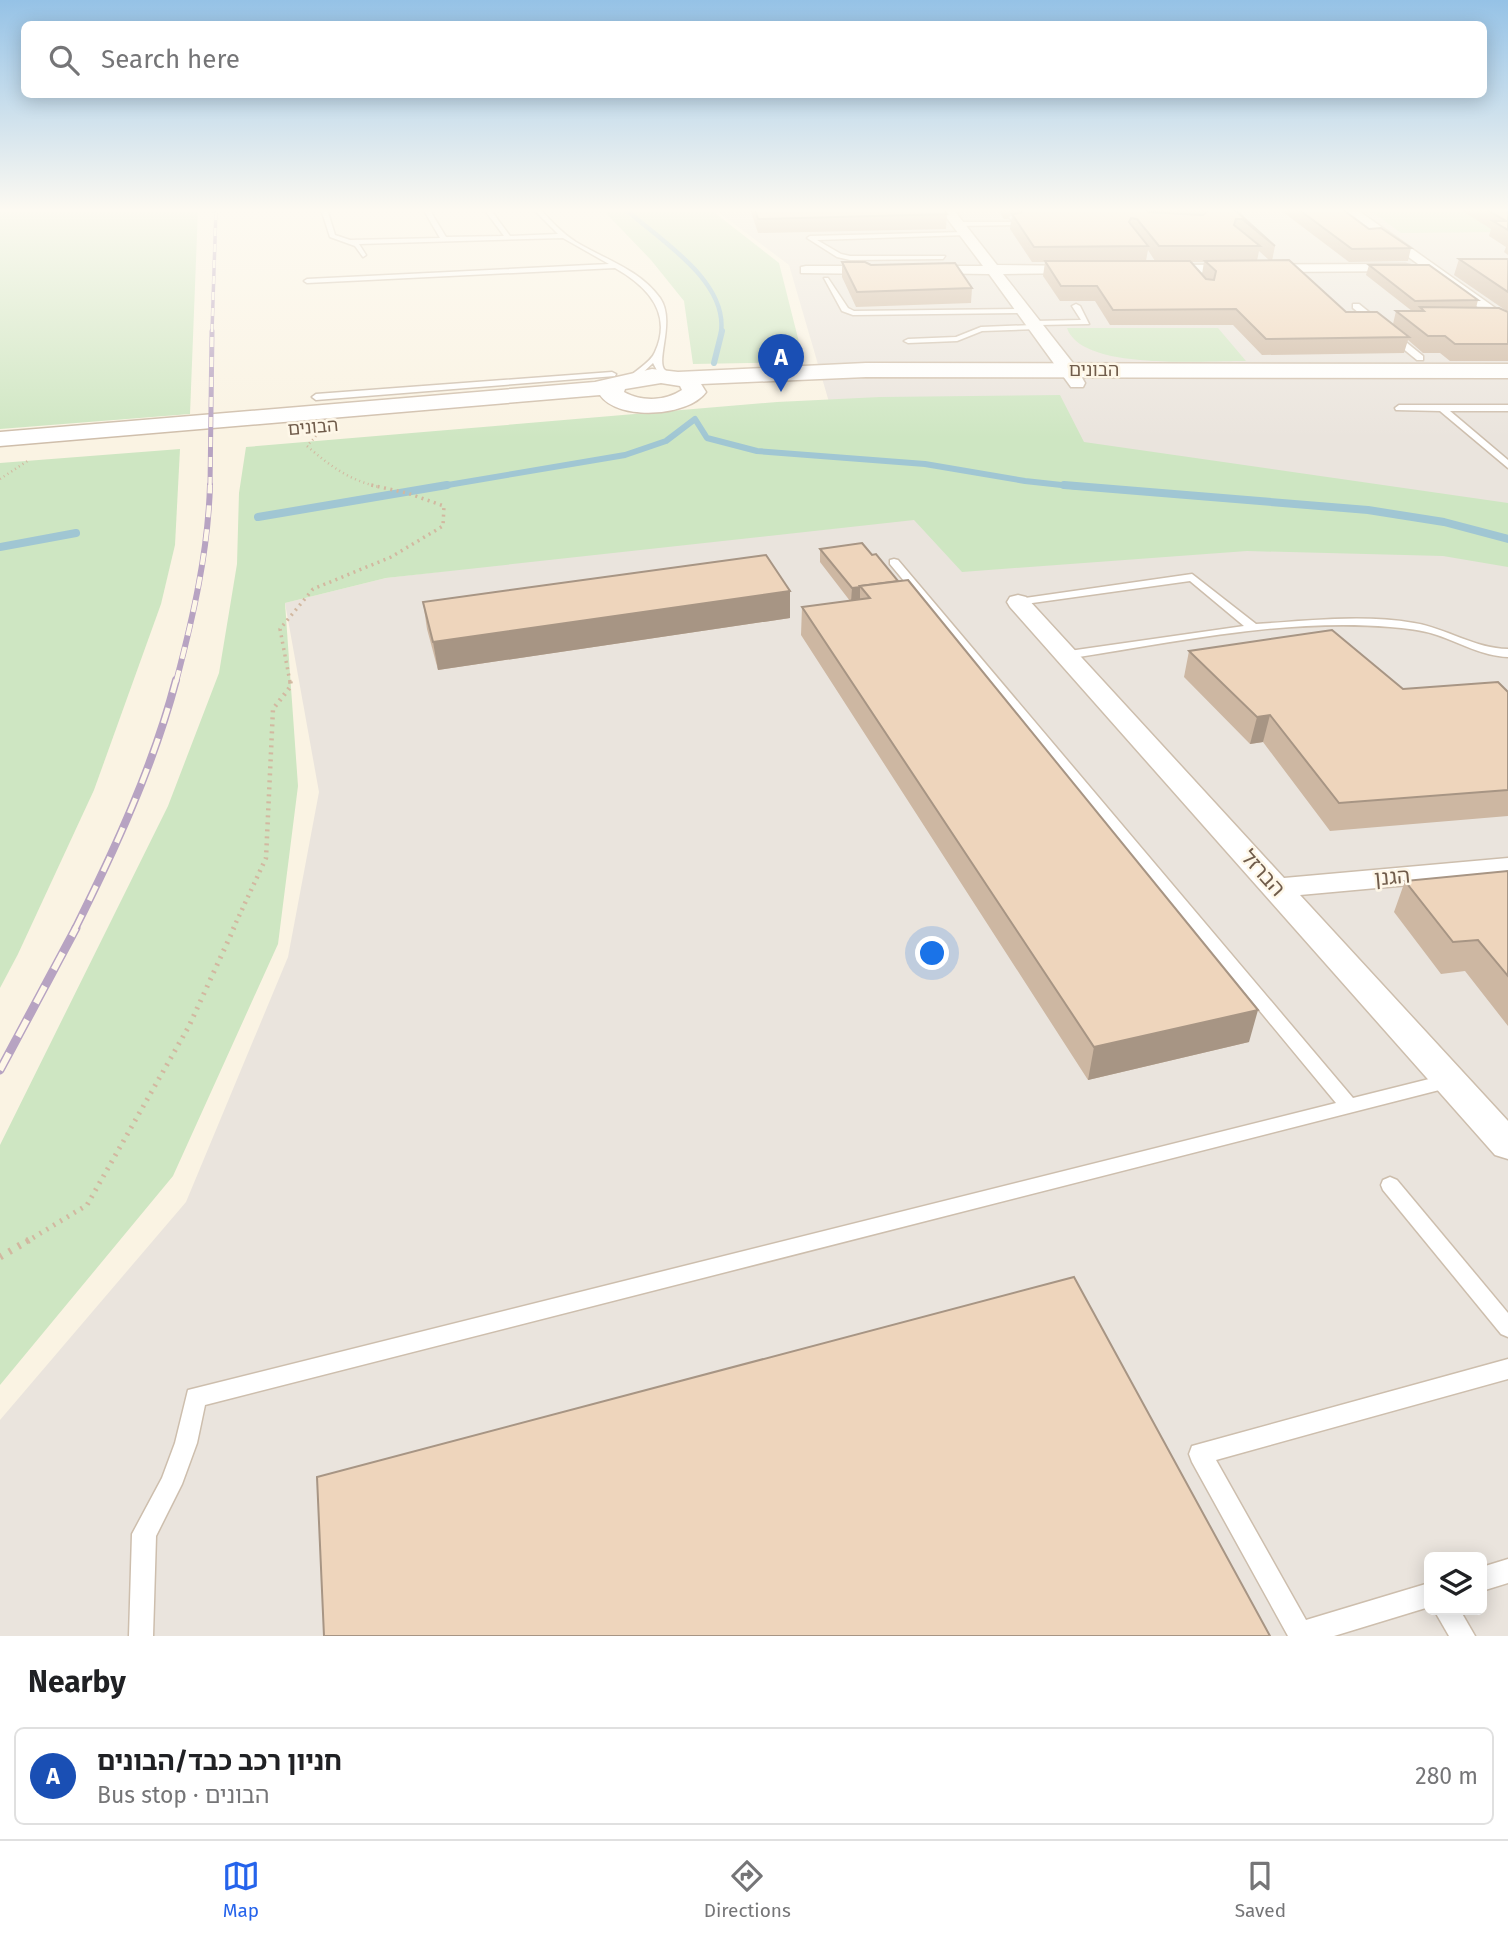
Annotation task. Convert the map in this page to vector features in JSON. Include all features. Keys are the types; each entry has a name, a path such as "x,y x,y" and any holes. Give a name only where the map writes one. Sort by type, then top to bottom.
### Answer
{"street":[{"path":"1004,285 1074,376"},
{"path":"1455,285 1505,320"},
{"path":"1473,317 1505,320"},
{"path":"1371,318 1396,318"},
{"path":"985,369 1037,360 1047,355 1051,345"},
{"name":"הבונים","path":"680,384 866,370 985,369 1074,376 1508,385"},
{"name":"הבונים","path":"680,384 871,384 1074,376 1508,371"},
{"path":"621,385 667,404 680,384"},
{"name":"הבונים","path":"0,453 324,426 621,385"},
{"name":"הבונים","path":"0,439 621,385"},
{"name":"הברזל","path":"1018,602 1508,1144"},
{"name":"הגנן","path":"1276,888 1508,867"}],"lane":[{"path":"642,285 663,312 663,340 658,367 680,384"},
{"path":"830,285 845,309 853,313 1086,322 1076,306"},
{"path":"1356,306 1420,358"},
{"path":"908,341 957,339 981,329 1032,320"},
{"path":"316,397 621,385 659,354"},
{"path":"1399,408 1508,408"},
{"path":"1442,408 1508,465"},
{"path":"894,562 918,599 1349,1106"},
{"path":"1018,602 1192,577 1254,628"},
{"path":"1066,655 1254,628 1343,622 1436,631 1496,654 1508,653"},
{"path":"141,1636 144,1534 171,1484 186,1443 196,1397 1450,1080"},
{"path":"1390,1185 1508,1328"},
{"path":"1424,1597 1300,1634 1200,1454 1508,1369"},
{"path":"1487,1577 1508,1571"},
{"path":"1449,1615 1462,1636"}],"path":[{"path":"0,1257 87,1205 189,1026 266,858 272,709 291,687 280,629 313,589 391,557 443,526 444,506 407,493 357,482 330,466 307,446 324,426"}],"shaded area":[{"path":"795,285 1508,285 1508,1636 0,1636 0,1420 186,1202 288,957 319,792 285,603 386,578 864,522"}],"green space":[{"path":"0,285 195,285 190,414 0,429"},
{"path":"671,285 785,285 804,362 693,364 684,301"},
{"path":"1067,328 1218,328 1246,361 1176,362 1120,358 1096,352 1077,342"},
{"path":"1060,395 1084,442 1508,503 1508,567 1443,556 1247,551 962,572 914,520 386,578 285,603 298,786 278,944 173,1176 0,1385 0,1145 168,806 219,673 237,564 239,493 246,447 777,402 880,397"},
{"path":"180,449 175,545 161,604 94,790 0,988 0,463"}],"building":[{"path":"854,285 970,285 972,288 857,292"},
{"path":"1317,285 1346,312 1377,312 1409,337 1266,339 1236,309 1113,310 1097,286 1061,286"},
{"path":"1395,285 1457,285 1478,300 1415,301"},
{"path":"1498,285 1508,285 1508,292"},
{"path":"1420,307 1499,308 1508,312 1508,344 1455,344 1445,336 1428,336 1396,311 1424,311"},
{"path":"862,543 872,555 876,554 898,581 852,588 820,549"},
{"path":"766,555 790,591 433,642 423,602"},
{"path":"908,580 1258,1010 1094,1047 802,607 870,598 860,586"},
{"path":"1332,630 1403,689 1498,682 1508,692 1508,790 1339,803 1270,715 1257,717 1189,651"},
{"path":"1508,871 1508,976 1478,940 1453,942 1405,881"},
{"path":"1074,1277 1270,1636 324,1636 317,1477"}],"waterway":[{"path":"707,285 720,313 721,332"},
{"path":"714,363 722,331"},
{"path":"436,487 625,455 666,441 695,419 707,438 757,451 925,464 1025,481 1080,487"},
{"path":"258,517 447,485"},
{"path":"1064,485 1368,510 1444,522 1508,539"},
{"path":"0,547 76,533"}],"railway":[{"path":"212,332 214,285"},
{"path":"210,487 212,331"},
{"path":"176,682 199,585 210,485"},
{"path":"75,929 132,807 176,680"},
{"path":"0,1070 76,928"}],"place":[{"name":"חניון רכב כבד/הבונים","path":"781,392"}]}
